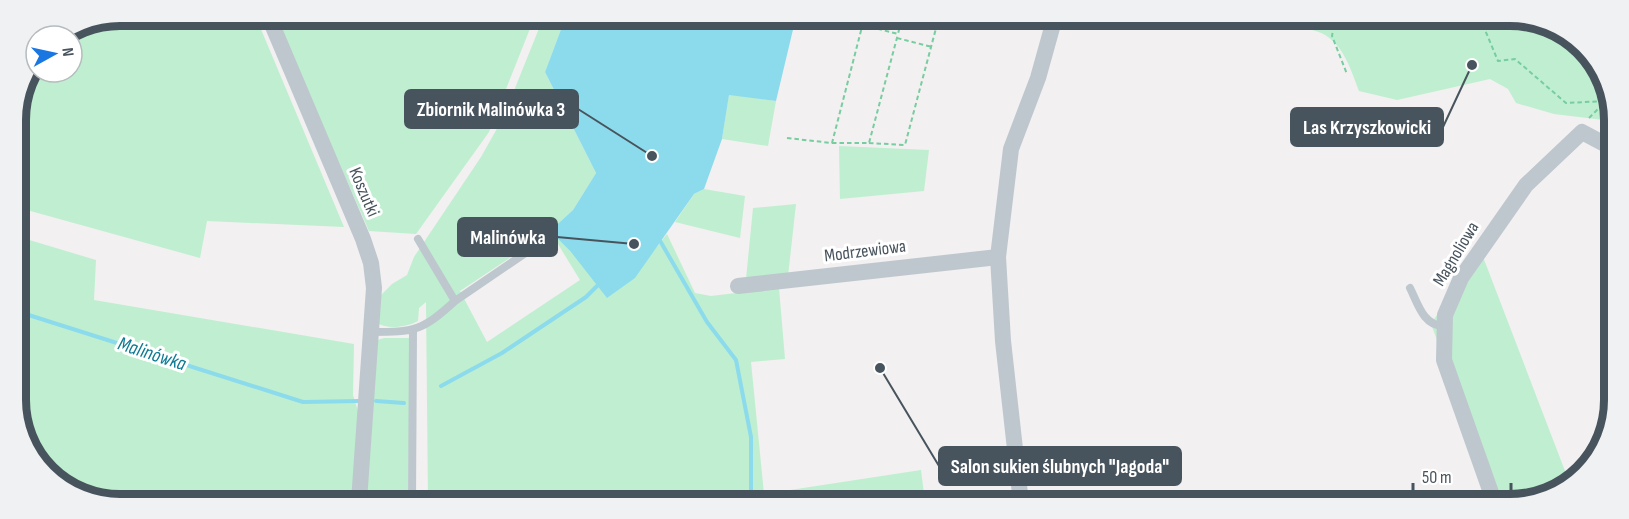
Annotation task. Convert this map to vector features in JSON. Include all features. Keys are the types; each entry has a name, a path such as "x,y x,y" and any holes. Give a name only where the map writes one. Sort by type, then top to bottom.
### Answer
{"street":[{"name":"Koszutki","path":"273,26 371,263 374,288 358,494"},
{"path":"1020,493 1002,327 998,257 1011,148 1038,78 1052,26"},
{"path":"1582,132 1604,144"},
{"name":"Magnoliowa","path":"1491,493 1444,360 1445,315 1461,278 1496,226 1538,171 1582,132"},
{"name":"Modrzewiowa","path":"738,286 998,257"}],"lane":[{"path":"418,239 455,301"},
{"path":"371,332 416,330 428,325 455,301 546,239"},
{"path":"1410,288 1425,319 1435,326 1443,326"},
{"path":"412,494 416,330"}],"path":[{"path":"832,143 862,26"},
{"path":"869,26 932,47"},
{"path":"869,143 900,26"},
{"path":"787,138 811,143 869,143 905,146 937,26"},
{"path":"1334,26 1332,36 1347,74"},
{"path":"1485,26 1498,61 1515,60 1566,103 1602,101"},
{"path":"1582,132 1583,125 1602,105"}],"green space":[{"path":"107,26 260,26 344,227 207,221 200,258 26,210 26,113 33,84 84,84 84,32 89,30"},
{"path":"279,26 531,26 489,132 416,234 369,231"},
{"path":"540,26 562,26 545,72 596,173 573,210 550,231 571,252 654,250 667,234 695,293 711,296 779,288 785,359 751,362 764,494 428,494 426,302 419,308 418,321 392,327 377,323 379,297 392,284 407,275 414,257 481,157 503,118","holes":["550,231 580,280 487,342 460,291"]},
{"path":"1313,26 1522,26 1534,29 1562,41 1588,67 1599,89 1604,120 1554,114 1516,103 1508,89 1490,79 1397,100 1359,91 1348,63 1337,46 1322,33 1312,30"},
{"path":"729,94 776,101 768,146 722,139"},
{"path":"839,146 929,150 924,191 840,199"},
{"path":"704,189 745,196 740,238 675,222 694,194"},
{"path":"796,204 788,276 746,279 753,208"},
{"path":"26,239 96,260 94,300 354,344 353,395 358,411 354,494 119,494 95,490 72,481 45,457 35,441 27,418"},
{"path":"1480,249 1566,475 1546,486 1528,492 1495,493 1431,324"},
{"path":"384,338 411,338 408,494 363,494 374,341"},
{"path":"921,470 924,493 767,494"}],"water":[{"path":"562,26 794,26 776,101 729,95 722,139 704,189 694,194 635,278 607,298 571,252 550,231 573,210 596,173 545,72"}],"waterway":[{"path":"659,239 707,322 736,360 751,437 751,494"},
{"name":"Malinówka","path":"441,386 502,353 586,297 599,284"},
{"name":"Malinówka","path":"26,314 303,402 359,401"},
{"name":"Malinówka","path":"376,401 404,403"}],"place":[{"name":"Las Krzyszkowicki","path":"1472,65"},
{"name":"Zbiornik Malinówka 3","path":"652,156"},
{"name":"Malinówka","path":"634,244"},
{"name":"Salon sukien ślubnych \"Jagoda\"","path":"880,368"}]}
